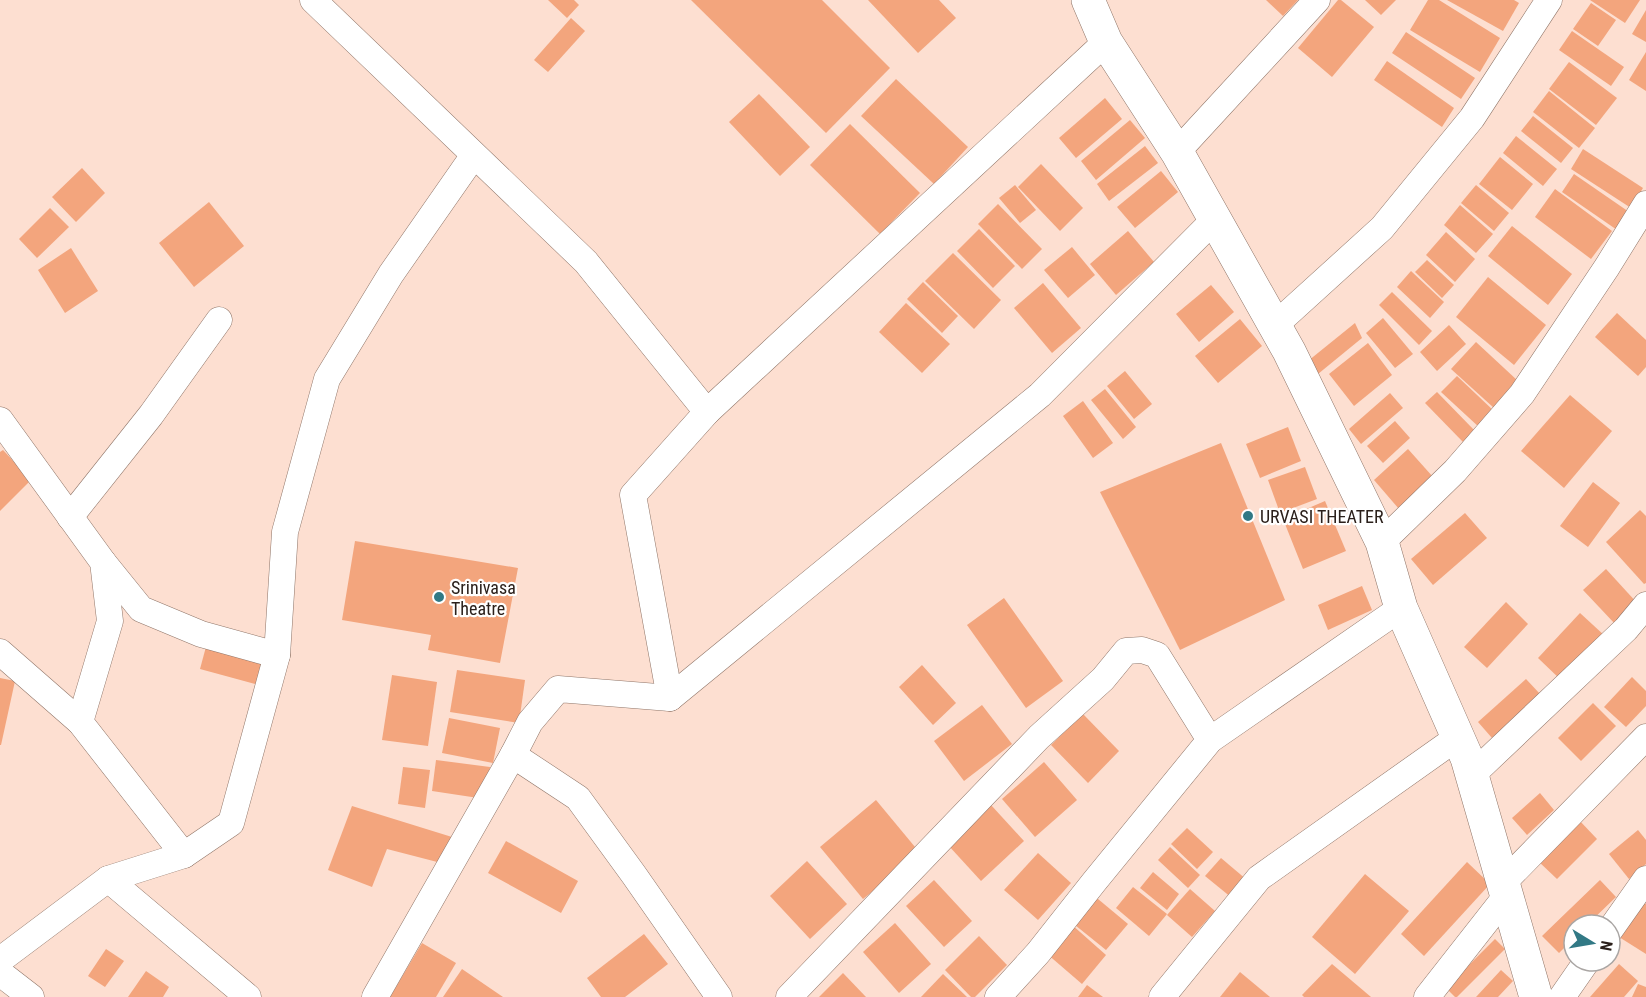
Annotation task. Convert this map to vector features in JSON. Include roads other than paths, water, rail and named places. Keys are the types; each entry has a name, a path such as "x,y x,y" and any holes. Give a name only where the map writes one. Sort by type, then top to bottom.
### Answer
{"street":[{"path":"313,0 586,262 707,412"},
{"path":"1088,0 1106,42 1177,152 1288,351 1382,542 1401,608 1467,758 1536,997"},
{"path":"1177,152 1317,0"},
{"path":"1274,326 1382,228 1472,118 1549,0"},
{"path":"670,698 633,495 707,412 1106,42"},
{"path":"0,960 108,879 184,855 231,823 277,656 285,532 327,379 391,274 474,155"},
{"path":"1382,542 1455,471 1522,394 1646,204"},
{"path":"375,997 530,722 558,690 670,698 1040,395 1215,219"},
{"path":"70,517 151,415 219,320"},
{"path":"0,420 103,562 141,609 201,634 277,656"},
{"path":"80,722 110,621 103,562"},
{"path":"1472,775 1626,629 1646,605"},
{"path":"998,997 1038,953 1210,740 1401,608"},
{"path":"789,997 1039,737 1102,679 1126,651 1142,650 1157,655 1210,740"},
{"path":"0,652 80,722 184,855"},
{"path":"1162,997 1259,878 1458,737"},
{"path":"1427,997 1505,889 1646,737"},
{"path":"513,755 578,798 719,997"},
{"path":"108,879 248,997"},
{"path":"1622,913 1646,879"},
{"path":"0,973 31,997"},
{"path":"1562,997 1579,973"}],"place":[{"name":"URVASI THEATER","path":"1248,516"},
{"name":"Srinivasa Theatre","path":"439,597"}]}
